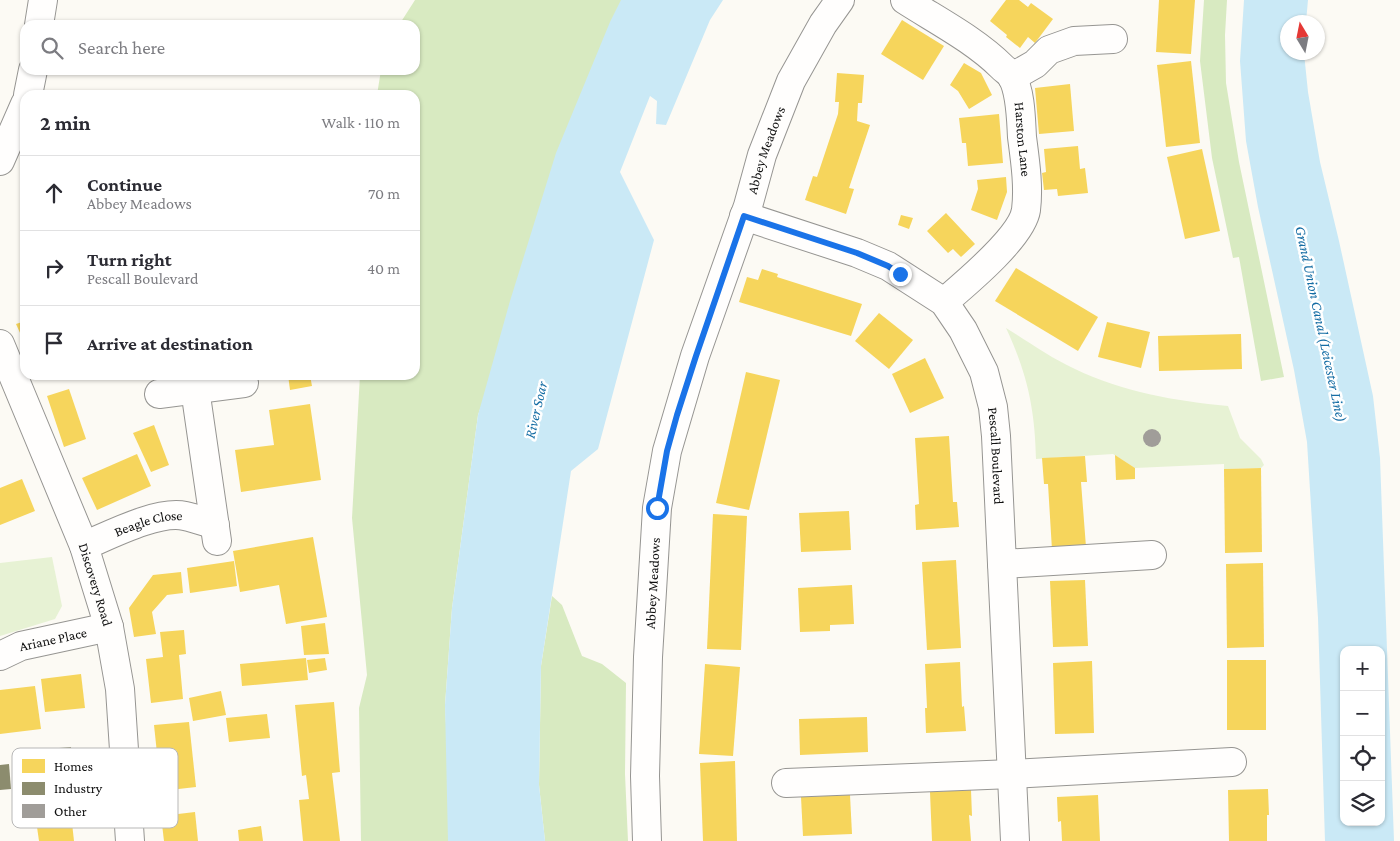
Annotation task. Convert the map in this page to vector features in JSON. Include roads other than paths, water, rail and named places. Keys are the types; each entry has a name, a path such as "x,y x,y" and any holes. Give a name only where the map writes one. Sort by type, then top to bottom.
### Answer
{"street":[{"path":"40,20 43,0"},
{"name":"Abbey Meadows","path":"647,841 644,776 645,717 657,508 667,451 698,347 744,216 762,155 792,81 823,24 840,0"},
{"path":"904,0 982,50 1012,77 1035,64 1049,50 1074,41 1113,38"},
{"path":"29,90 32,75"},
{"name":"Harston Lane","path":"944,302 993,257 1018,229 1026,211 1025,169 1018,95 1012,77"},
{"path":"0,161 20,115"},
{"name":"Pescall Boulevard","path":"744,216 857,253 888,266 944,302 964,330 976,354 990,391 996,436 1015,841"},
{"name":"Discovery Road","path":"0,344 84,546 109,627 120,689 124,748"},
{"path":"159,394 244,383"},
{"name":"Beagle Close","path":"84,546 139,524 165,516 184,515 216,533 195,389"},
{"path":"1002,564 1152,555"},
{"name":"Ariane Place","path":"0,656 21,646 109,627"},
{"path":"786,783 1012,774 1232,762"},
{"name":"Discovery Road","path":"129,828 130,841"}],"water":[{"name":"River Soar","path":"621,0 723,0 710,20 666,125 656,124 657,101 650,96 620,172 654,240 598,449 571,471 541,666 539,785 545,841 448,841 445,705 452,608 478,415 510,301 556,153 610,22"},
{"name":"Grand Union Canal (Leicester Line)","path":"1244,0 1308,0 1307,15 1280,15 1280,60 1305,60 1320,162 1373,396 1380,458 1394,841 1325,841 1318,618 1307,442 1294,370 1258,207 1246,141 1240,61"}]}
